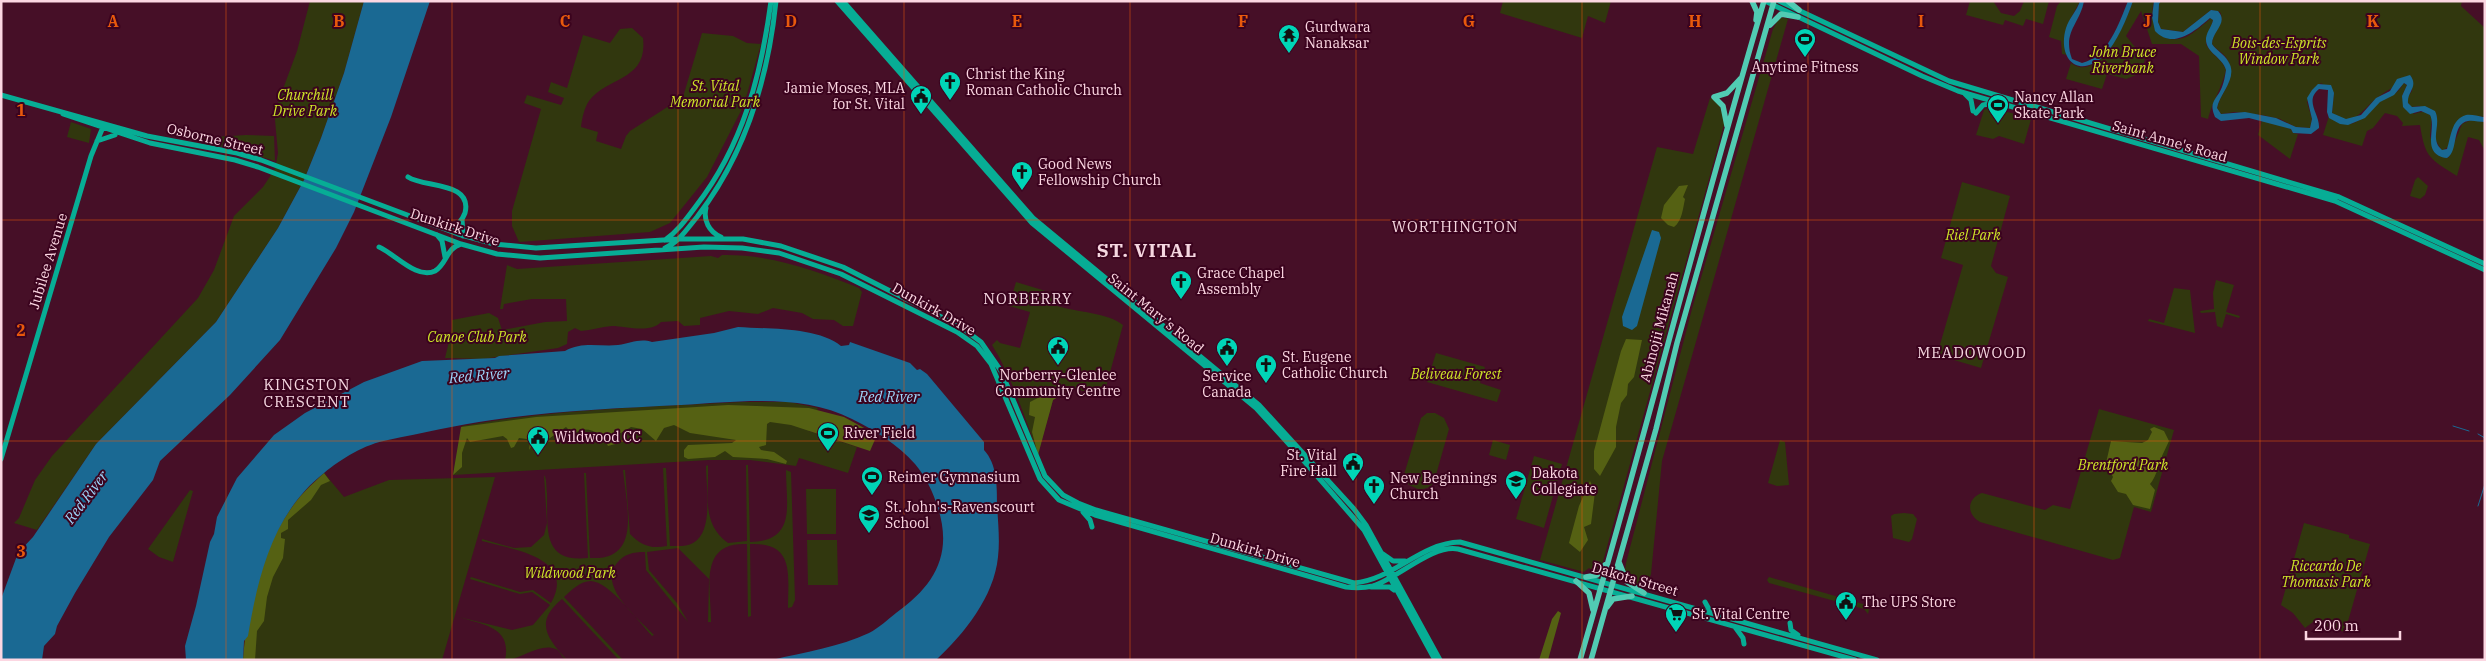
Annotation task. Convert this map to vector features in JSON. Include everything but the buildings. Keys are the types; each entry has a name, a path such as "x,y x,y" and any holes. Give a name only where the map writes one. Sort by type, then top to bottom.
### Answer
{"main road":[{"path":"664,240 673,234 689,215 725,163 744,119 762,60 768,32 771,1"},
{"path":"724,238 714,233 705,220 705,210 742,143 770,54 776,1"},
{"name":"Saint Mary’s Road","path":"837,1 1032,223 1270,420"},
{"name":"Saint Mary’s Road","path":"843,1 1033,218 1247,394 1366,525 1388,571 1440,660"},
{"path":"1752,1 1757,12 1754,36"},
{"name":"Abinojii Mikanah","path":"1580,660 1647,427 1667,340 1765,1"},
{"name":"Saint Anne's Road","path":"1765,1 1775,3 1958,91 2332,194 2485,264"},
{"path":"1788,1 1798,14"},
{"name":"Abinojii Mikanah","path":"1591,660 1656,429 1676,343 1763,38 1775,3"},
{"path":"1763,38 1776,16 1798,14"},
{"name":"Saint Anne's Road","path":"1907,66 1976,90 2323,198 2388,225 2485,270"},
{"path":"1727,132 1723,106 1714,97 1727,93 1735,86 1744,73"},
{"path":"1958,91 1971,100 1975,112 1983,105 1999,103"},
{"name":"Osborne Street","path":"1,95 101,125 237,153 261,160 399,212"},
{"name":"Osborne Street","path":"101,125 120,134 258,167 397,219"},
{"name":"Jubilee Avenue","path":"91,156 101,125"},
{"name":"Jubilee Avenue","path":"1,459 101,125"},
{"path":"97,141 110,135 120,134"},
{"path":"725,163 725,168 729,169"},
{"path":"408,177 456,190 464,202 463,236"},
{"path":"660,250 672,245 679,239 710,200"},
{"name":"Dunkirk Drive","path":"399,212 463,236 494,244 536,248 724,238 776,244 806,253 844,268 912,301 961,327 981,342 1001,371 1045,476 1063,494 1074,501 1096,510 1346,582 1371,580 1388,571"},
{"name":"Dunkirk Drive","path":"397,219 461,244 497,254 531,258 660,250 742,248 778,253 804,260 841,274 909,307 957,332 977,346 991,364 1040,479 1059,500 1081,510 1330,584 1346,587 1368,587 1392,577"},
{"path":"449,230 462,219"},
{"path":"2388,225 2394,221"},
{"path":"435,234 442,241 445,257"},
{"path":"379,248 424,273 436,270 453,247 461,244"},
{"path":"804,260 806,253"},
{"path":"1081,510 1090,520 1092,526"},
{"name":"Dakota Street","path":"1388,571 1438,545 1460,542 1576,581 1602,584"},
{"name":"Dakota Street","path":"1392,577 1438,552 1453,548 1586,577 1632,596 1855,660"},
{"path":"1371,580 1378,574 1380,566 1378,552"},
{"path":"1378,552 1393,561 1408,561"},
{"path":"1586,577 1601,572 1610,557"},
{"path":"1619,560 1623,577 1627,582 1644,593"},
{"name":"Saint Mary’s Road","path":"1392,577 1396,591 1435,660"},
{"path":"1576,581 1591,597 1593,615"},
{"path":"1368,587 1390,587 1396,591"},
{"name":"Dakota Street","path":"1611,587 1644,593 1877,660"},
{"path":"1602,616 1613,599 1632,596"},
{"path":"1705,602 1708,609 1713,612"},
{"path":"1780,632 1784,631 1790,623 1791,630 1805,639"},
{"path":"1731,624 1739,630 1744,644"}],"green space":[{"name":"Churchill Drive Park","path":"310,1 364,1 344,73 321,138 304,180 278,228 216,322 96,444 37,530 14,523 19,518 35,480 52,456 198,298 214,270 234,216 263,187 275,169 278,153 275,120 276,108 297,51"},
{"path":"1503,1 1611,1 1605,23 1588,16 1582,38 1500,13"},
{"path":"1970,1 1993,1 2001,13 2014,16 2020,11 2024,1 2049,1 2043,24 2026,19 2023,26 2005,20 2003,25 1966,15"},
{"name":"John Bruce Riverbank","path":"2061,1 2080,1 2071,18 2067,55 2062,54 2061,41 2049,37 2057,6"},
{"name":"John Bruce Riverbank","path":"2133,1 2154,1 2153,17 2155,25 2163,36 2169,39 2186,37 2211,18 2213,20 2206,44 2222,62 2226,70 2208,119 2201,117 2199,56 2181,44 2152,44 2141,11 2126,36 2145,59 2141,73 2126,79 2107,74 2102,89 2066,79 2071,63 2081,67 2092,65 2101,58 2118,35"},
{"name":"Bois-des-Esprits Window Park","path":"2161,1 2462,1 2461,6 2485,28 2485,117 2468,115 2452,131 2448,147 2442,151 2435,139 2437,116 2419,106 2411,107 2408,103 2408,96 2412,91 2412,77 2382,94 2357,116 2346,120 2332,113 2334,93 2321,83 2307,102 2312,119 2310,128 2296,127 2280,119 2262,115 2235,112 2221,114 2217,108 2231,74 2227,58 2212,44 2221,21 2220,12 2211,10 2183,32 2161,29 2158,22 2159,4"},
{"path":"1780,17 1788,19 1662,461 1651,574 1646,588 1630,581 1625,570 1626,563 1692,309 1773,29"},
{"name":"St. Vital Memorial Park","path":"632,28 643,38 643,52 639,62 633,70 597,93 589,101 581,127 598,132 596,141 621,149 630,131 683,97 702,33 733,36 747,43 761,44 744,105 707,177 670,223 650,232 519,242 512,226 512,211 541,109 524,103 527,95 561,105 564,98 548,92 551,82 567,88 583,35 610,43 620,29"},
{"path":"2403,83 2407,85 2402,96 2414,114 2424,112 2432,117 2430,136 2436,152 2448,158 2462,124 2471,120 2485,122 2485,151 2479,140 2468,137 2457,176 2430,157 2424,144 2420,125 2402,126 2403,123 2397,116 2385,113 2373,128 2367,131 2362,146 2323,135 2329,116 2351,124 2366,116 2382,100 2397,92"},
{"path":"1710,98 1718,102 1725,121 1602,565 1594,571 1589,568 1584,572 1540,560 1657,147 1693,154"},
{"path":"1991,107 2031,119 2024,144 1999,136 1993,139 1976,135 1984,110"},
{"path":"2262,120 2291,129 2293,133 2298,134 2290,159 2258,135"},
{"path":"71,122 91,129 89,143 67,137"},
{"path":"246,135 274,136 275,161 243,151 199,142 199,138"},
{"path":"2418,177 2428,186 2425,195 2420,199 2410,196 2415,180"},
{"name":"Riel Park","path":"1962,182 2010,196 1991,266 1996,273 2008,277 1981,368 1937,355 1963,265 1941,258"},
{"path":"1688,185 1683,197 1685,199 1679,221 1674,227 1668,225 1661,218 1664,205 1679,186"},
{"name":"Canoe Club Park","path":"722,255 757,257 792,264 859,288 862,292 853,326 843,326 834,320 813,319 802,313 773,308 758,314 729,311 700,318 700,325 684,326 678,321 661,322 656,326 644,329 612,326 581,331 575,328 568,332 567,344 558,348 483,359 445,358 452,329 452,320 489,313 498,318 502,330 545,322 567,321 566,299 532,299 504,304 503,309 500,309 507,265 517,269 711,256 718,258"},
{"path":"2216,280 2234,285 2226,312 2240,316 2239,318 2226,314 2222,328 2217,326 2215,312 2201,313 2200,311 2214,309 2213,293"},
{"name":"Norberry-Glenlee Community Centre","path":"1016,282 1059,295 1057,306 1101,315 1123,325 1106,387 1095,395 1073,388 1053,400 1038,453 1012,384 992,345 997,340 1000,343 1020,348 1030,312 1009,306"},
{"path":"2174,288 2190,290 2195,333 2148,321 2149,319 2164,323"},
{"path":"1626,339 1642,340 1634,377 1628,384 1627,395 1621,403 1616,427 1616,447 1600,476 1594,469 1594,451 1621,351"},
{"name":"Beliveau Forest","path":"1436,353 1485,367 1480,383 1501,390 1497,402 1427,382"},
{"path":"1061,386 1065,390 1073,388 1053,400 1038,455 1032,432 1035,417 1029,415 1030,402"},
{"path":"742,402 789,402 818,408 809,431 857,447 848,473 799,458 796,466 750,460 709,460 453,475 462,426 567,412"},
{"path":"728,405 809,408 844,417 877,435 870,451 791,425 770,422 767,424 766,445 759,447 761,450 774,452 787,461 786,464 767,459 733,457 725,451 715,457 688,459 684,457 684,450 688,445 732,443 736,440 690,433 674,425 664,428 656,441 642,429 631,427 619,434 619,443 608,446 602,437 588,430 577,431 573,435 574,439 567,440 571,432 566,427 547,440 536,438 529,450 530,442 527,439 519,438 514,447 511,448 507,439 503,436 470,442 467,438 462,453 462,467 453,475 461,427 536,417"},
{"name":"Brentford Park","path":"2099,409 2174,430 2151,512 2134,507 2120,558 2113,560 1975,519 1971,511 1971,502 1977,495 1982,493 2045,510 2053,505 2070,509"},
{"path":"1427,413 1435,413 1444,418 1449,429 1434,482 1430,487 1420,490 1409,485 1403,478 1421,418"},
{"path":"2154,427 2164,431 2169,441 2162,456 2162,463 2150,484 2155,490 2150,509 2133,505 2126,494 2118,492 2111,481 2113,477 2106,463 2111,441 2142,443 2148,440 2152,432 2150,429"},
{"path":"1493,440 1510,445 1506,460 1489,455"},
{"path":"1780,440 1785,442 1789,485 1777,486 1768,483"},
{"path":"1534,456 1562,464 1544,528 1516,519"},
{"name":"Wildwood Park","path":"708,465 708,508 710,518 719,535 728,543 747,541 746,465 748,465 750,542 765,540 775,535 782,528 786,519 787,508 786,470 791,472 795,600 792,607 788,608 788,572 786,562 782,554 775,548 765,545 750,544 751,616 748,617 747,544 731,545 721,551 714,559 709,582 711,622 708,622 709,579 678,548 647,552 649,570 677,603 688,622 646,570 645,552 633,553 617,563 612,572 612,582 622,602 599,583 587,581 580,584 564,597 623,660 619,660 562,599 553,607 548,615 546,630 549,637 567,660 556,649 550,647 537,649 505,660 506,649 500,634 486,625 459,617 512,630 533,625 550,605 532,592 520,594 470,579 471,577 520,592 533,590 551,603 557,587 555,575 548,565 523,552 482,541 482,539 514,548 531,547 544,535 547,523 544,475 546,480 547,519 550,540 555,549 562,555 573,558 588,558 584,473 586,473 590,558 607,557 618,550 625,541 628,528 628,514 623,470 625,470 630,534 647,546 656,547 667,546 663,468 666,468 670,546 682,546 693,543 700,537 704,529 707,508 706,466"},
{"path":"324,473 344,497 389,480 495,477 442,660 243,660 254,596 289,511"},
{"path":"324,473 330,481 321,485 311,500 288,520 288,529 281,533 281,538 285,539 283,558 273,577 267,597 264,621 257,631 255,660 243,660 252,602 271,543 294,505"},
{"path":"1590,481 1595,492 1591,524 1584,527 1588,540 1580,552 1569,543 1579,506"},
{"path":"806,489 836,489 836,534 807,534"},
{"path":"190,490 193,491 173,562 159,557 148,549"},
{"path":"1904,513 1913,514 1917,519 1912,539 1909,542 1893,538 1891,516"},
{"name":"Riccardo De Thomasis Park","path":"2304,523 2349,535 2349,538 2370,544 2345,632 2326,626 2317,619 2305,628 2293,613 2281,605"},
{"path":"807,540 837,540 838,585 808,585"},
{"path":"1769,577 1870,606 1868,614 1864,609 1769,583 1767,580"},
{"path":"1558,611 1561,613 1548,660 1539,660 1552,619"},
{"path":"633,614 639,620 654,635 652,636"}],"water":[{"name":"Red River","path":"364,1 430,1 391,117 354,212 336,248 280,340 230,395 160,461 153,480 109,537 75,593 57,626 55,634 44,646 42,660 1,660 1,599 18,553 33,537 96,444 216,322 278,228 304,180 321,138 344,73"},
{"path":"2080,1 2084,1 2070,35 2069,50 2072,59 2082,63 2091,60 2106,47 2128,1 2133,1 2121,30 2109,51 2095,63 2086,66 2078,66 2072,62 2064,48 2066,28"},
{"path":"2154,1 2161,1 2159,4 2158,22 2161,29 2183,32 2211,10 2218,11 2221,15 2221,23 2214,35 2212,44 2228,61 2231,73 2228,85 2217,108 2221,114 2245,112 2276,118 2296,127 2310,128 2312,119 2307,98 2318,84 2331,85 2334,93 2332,113 2346,119 2361,115 2376,98 2390,91 2397,79 2410,75 2413,86 2408,103 2412,107 2425,106 2435,111 2437,116 2436,141 2442,150 2447,149 2454,125 2461,117 2472,115 2485,117 2485,122 2468,121 2463,123 2457,132 2451,155 2447,158 2439,156 2432,146 2432,120 2430,115 2421,111 2410,114 2403,107 2402,96 2407,85 2404,83 2394,95 2380,102 2365,118 2348,125 2340,124 2329,118 2327,112 2328,90 2319,89 2313,98 2313,103 2319,128 2311,134 2293,133 2291,129 2249,118 2221,121 2215,117 2212,107 2223,85 2226,70 2206,43 2213,20 2210,18 2191,33 2176,39 2169,39 2155,31 2152,17"},
{"path":"1652,230 1659,232 1661,238 1637,326 1632,330 1623,326 1622,317"},
{"name":"Red River","path":"738,327 806,332 819,335 841,346 849,345 850,342 910,363 917,370 920,369 927,374 984,442 984,450 994,468 996,483 999,544 995,572 991,586 976,614 957,639 936,660 772,660 822,649 858,638 876,629 909,603 921,592 937,568 943,540 942,525 934,496 923,474 908,457 878,433 852,419 812,405 790,402 746,401 563,412 515,417 479,422 379,442 362,449 346,457 324,473 292,507 280,526 263,569 248,636 244,641 243,660 186,660 185,646 217,517 237,478 274,435 305,413 364,382 422,361 495,358 499,356 565,351 584,345 618,345 639,341 652,342 714,333"}],"waterway":[{"path":"2453,426 2469,431"},
{"path":"2478,434 2485,438"},
{"path":"2478,506 2485,484"}],"place":[{"name":"Gurdwara Nanaksar","path":"1289,54"},
{"name":"Anytime Fitness","path":"1805,58"},
{"name":"Christ the King Roman Catholic Church","path":"950,101"},
{"name":"Jamie Moses, MLA for St. Vital","path":"921,115"},
{"name":"Nancy Allan Skate Park","path":"1998,124"},
{"name":"Good News Fellowship Church","path":"1022,191"},
{"name":"Grace Chapel Assembly","path":"1181,300"},
{"name":"Norberry-Glenlee Community Centre","path":"1058,366"},
{"name":"Service Canada","path":"1227,367"},
{"name":"St. Eugene Catholic Church","path":"1266,384"},
{"name":"River Field","path":"828,452"},
{"name":"Wildwood CC","path":"538,456"},
{"name":"St. Vital Fire Hall","path":"1353,482"},
{"name":"Reimer Gymnasium","path":"872,496"},
{"name":"Dakota Collegiate","path":"1516,500"},
{"name":"New Beginnings Church","path":"1374,505"},
{"name":"St. John's-Ravenscourt School","path":"869,534"},
{"name":"The UPS Store","path":"1846,621"},
{"name":"St. Vital Centre","path":"1676,633"}],"district":[{"name":"WORTHINGTON","path":"1455,226"},
{"name":"ST. VITAL","path":"1147,250"},
{"name":"NORBERRY","path":"1028,298"},
{"name":"MEADOWOOD","path":"1972,352"},
{"name":"KINGSTON CRESCENT","path":"307,392"}]}
